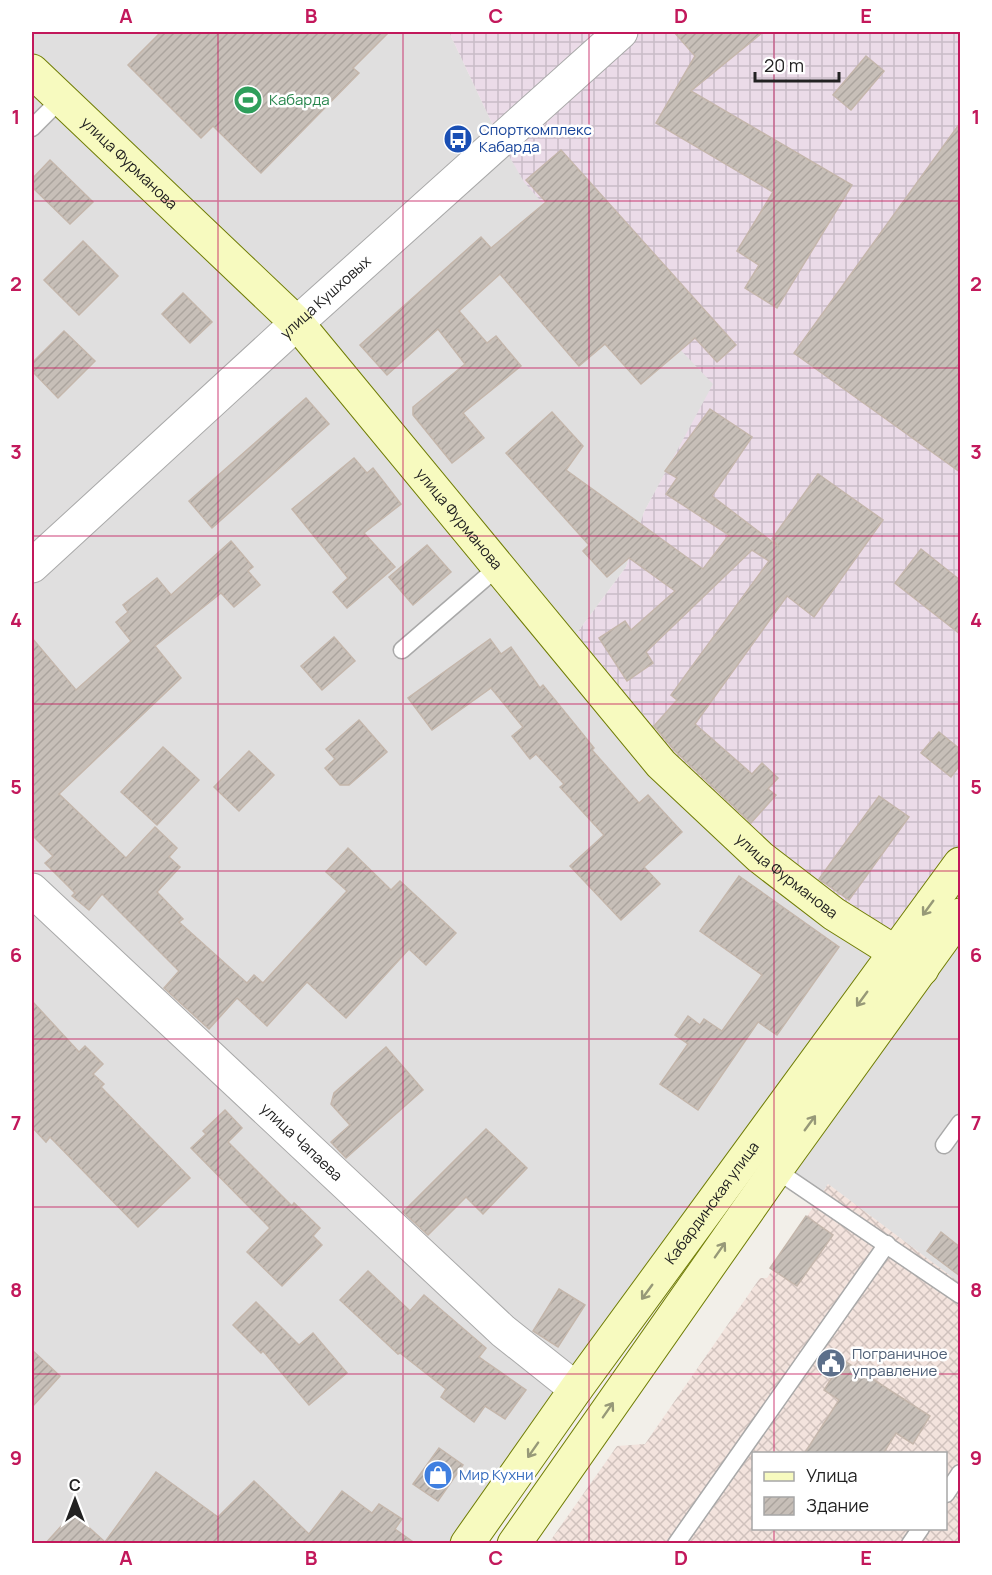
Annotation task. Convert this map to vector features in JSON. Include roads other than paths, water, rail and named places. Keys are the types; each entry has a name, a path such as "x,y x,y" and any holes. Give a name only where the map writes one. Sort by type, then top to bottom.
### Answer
{"main road":[{"name":"улица Фурманова","path":"32,71 297,323 661,764 760,857 834,914 909,960"},
{"name":"Кабардинская улица","path":"514,1544 776,1170 909,960 960,864"},
{"name":"Кабардинская улица","path":"467,1544 576,1389 909,960 960,915"}],"street":[{"name":"улица Кушховых","path":"32,566 297,323 621,32"},
{"name":"улица Чапаева","path":"32,890 503,1331 576,1389"}],"lane":[{"path":"32,128 60,99"},
{"path":"402,650 498,567"},
{"path":"944,1145 960,1123"},
{"path":"776,1170 960,1295"},
{"path":"676,1544 887,1244"},
{"path":"947,1491 960,1473"},
{"path":"910,1544 920,1530"}],"place":[{"name":"Кабарда","path":"248,100"},
{"name":"Спорткомплекс Кабарда","path":"458,139"},
{"name":"Пограничное управление","path":"831,1363"},
{"name":"Мир Кухни","path":"438,1475"}]}
